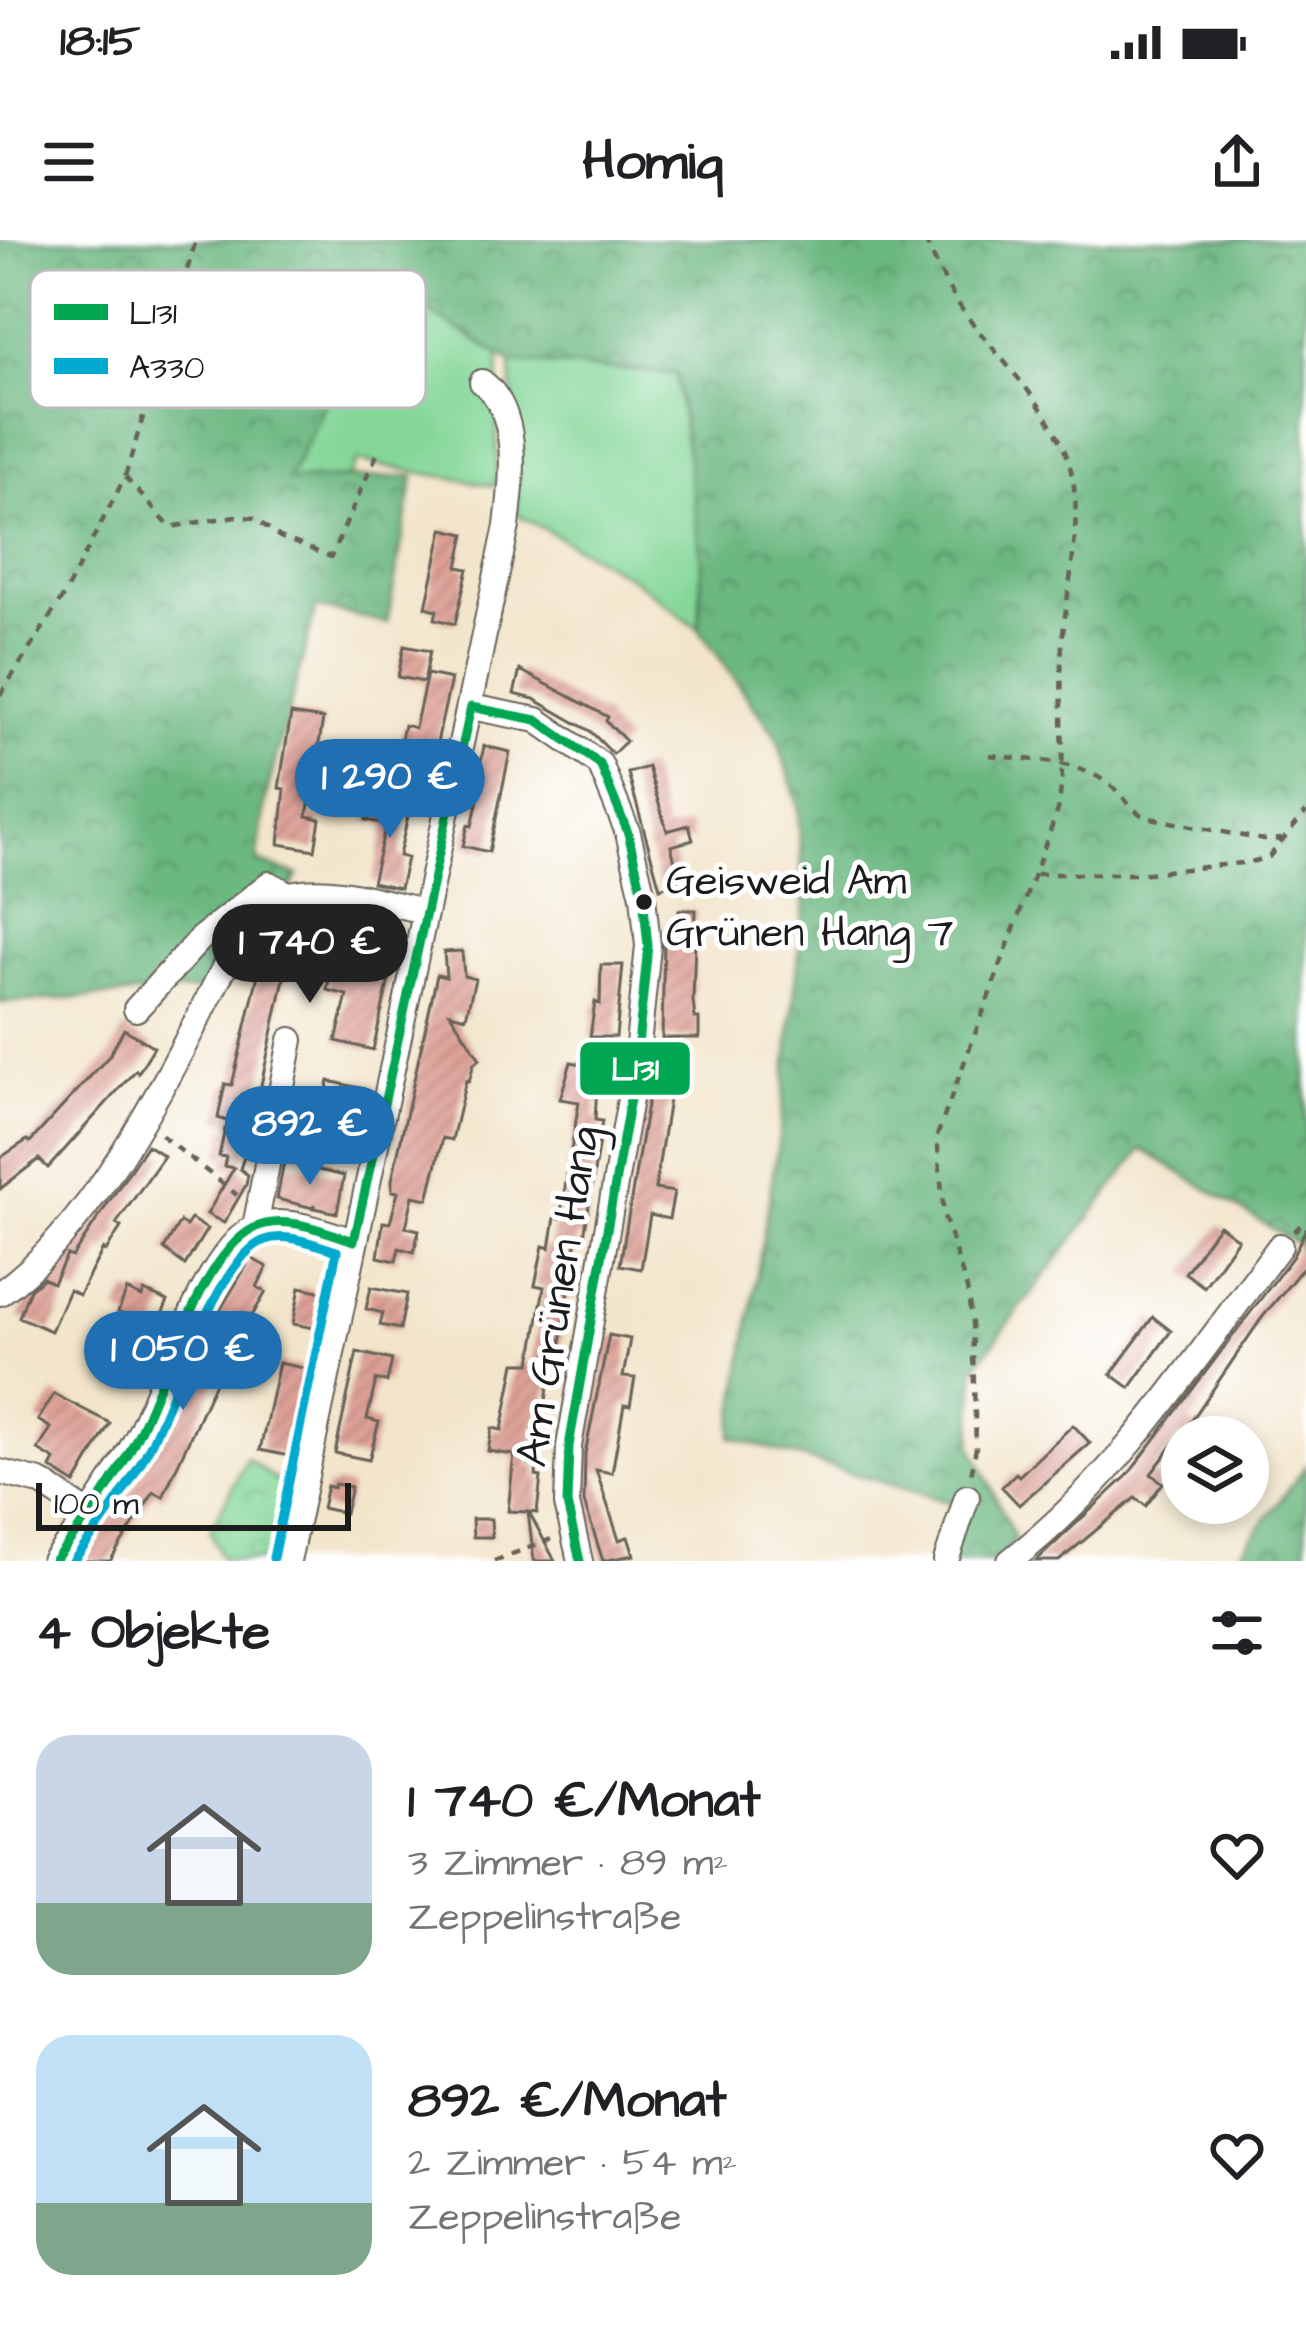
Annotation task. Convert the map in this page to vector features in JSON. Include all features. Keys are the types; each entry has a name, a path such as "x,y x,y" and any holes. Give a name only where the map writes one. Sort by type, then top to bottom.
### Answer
{"street":[{"path":"289,1561 471,707 511,490 508,423 500,396 482,382"},
{"name":"Am Grünen Hang","path":"471,707 537,720 600,764 628,833 643,896 648,946 636,1065 569,1446 567,1504 580,1561"},
{"path":"136,1009 200,939 269,884 290,895"},
{"path":"0,1293 23,1277 77,1216 142,1121 245,927 265,908 290,895 339,895 424,911"},
{"path":"54,1561 90,1515 138,1436 227,1252 255,1227 292,1040"},
{"path":"255,1227 293,1224 354,1241"},
{"path":"1010,1561 1048,1532 1132,1444 1280,1246"},
{"path":"0,1472 40,1483 90,1515"},
{"path":"946,1561 967,1497"}],"path":[{"path":"187,270 196,240"},
{"path":"925,240 946,285 1052,429 1066,455 1073,507 1062,643 1063,766 1058,810 937,1136 944,1216 967,1289 972,1323 976,1447 967,1497"},
{"path":"0,695 64,595 125,477 146,408"},
{"path":"125,477 170,527 235,516 254,518 280,537 331,557 378,452"},
{"path":"989,755 1063,766 1114,787 1129,808 1145,817 1264,840 1286,838"},
{"path":"1036,874 1139,874 1251,862 1269,856 1306,812"},
{"path":"142,1121 245,1201 255,1227"},
{"path":"494,1561 573,1531"}],"green space":[{"path":"0,240 1306,240 1306,1249 1142,1149 975,1367 972,1446 1015,1539 999,1561 932,1561 952,1503 731,1437 779,1137 804,905 798,805 777,738 699,629 702,561 676,374 511,362 426,310 426,270 30,270 30,408 323,408 288,480 414,476 387,623 316,607 266,796 257,862 298,875 279,911 199,990 0,1003"},
{"path":"389,253 408,270 380,270"},
{"path":"426,287 499,354 496,486 357,461 316,544 254,513 309,408 426,408"},
{"path":"511,362 677,374 702,561 699,629 634,579 517,514"},
{"path":"247,1458 288,1490 269,1561 222,1559 210,1531"},
{"path":"1306,1466 1306,1561 1234,1561 1262,1524 1269,1524 1269,1515"}],"building":[{"path":"443,529 465,534 458,567 468,569 455,624 435,619 437,610 426,607"},
{"path":"404,646 430,651 424,682 398,677"},
{"path":"520,670 608,717 606,721 626,741 613,754 590,731 534,699 514,694"},
{"path":"427,674 451,679 432,765 397,757 404,725 415,728"},
{"path":"291,714 323,719 307,816 320,819 315,850 279,844 285,789 279,788"},
{"path":"484,746 510,752 489,852 463,846 483,777 478,776"},
{"path":"648,767 667,831 689,825 693,840 671,846 680,881 660,888 628,773"},
{"path":"370,798 410,807 399,856 407,858 400,888 372,882 386,824 366,820"},
{"path":"679,910 696,910 693,1001 699,1038 662,1038 664,938 679,938"},
{"path":"368,915 386,919 381,963 392,966 373,1050 336,1041 347,995 327,990 329,979 286,969 258,1099 242,1095 235,1124 218,1118 225,1084 232,1085 261,962 247,959 254,945 334,961 337,951 362,957"},
{"path":"462,951 464,976 475,979 466,1017 450,1013 480,1059 466,1080 452,1140 443,1138 428,1199 413,1196 406,1227 419,1230 414,1252 399,1248 396,1261 378,1257 383,1222 390,1223 398,1192 392,1191 392,1180 437,975 446,977 444,952"},
{"path":"601,965 623,965 616,1037 590,1037 595,1002 600,1004"},
{"path":"124,1029 154,1047 138,1073 136,1070 48,1168 39,1159 0,1189 0,1158 30,1142 109,1056"},
{"path":"571,1062 598,1067 595,1120 602,1121 584,1237 578,1236 566,1290 557,1368 551,1367 544,1415 537,1414 529,1465 537,1465 536,1476 541,1477 537,1513 529,1512 555,1561 534,1561 528,1512 508,1511 514,1455 488,1451 492,1428 502,1430 515,1363 531,1363 544,1287 535,1285 543,1246 550,1248 555,1217 560,1218 579,1102 560,1099"},
{"path":"654,1063 674,1067 655,1189 674,1192 669,1219 650,1215 641,1269 620,1265"},
{"path":"329,1081 364,1089 355,1130 327,1123 330,1111 322,1110"},
{"path":"225,1129 251,1135 240,1169 248,1175 246,1185 224,1223 207,1214 234,1168 224,1166 226,1157 219,1156"},
{"path":"147,1145 164,1156 116,1224 121,1227 103,1249 79,1295 69,1290 51,1331 19,1317 30,1289 43,1278 53,1283 67,1255 72,1257"},
{"path":"284,1162 344,1176 337,1213 315,1208 315,1204 313,1208 277,1199"},
{"path":"191,1219 207,1229 185,1265 164,1249 180,1222 186,1226"},
{"path":"1219,1225 1238,1239 1204,1287 1185,1273"},
{"path":"1306,1228 1306,1264 1261,1319 1195,1416 1172,1416 1293,1256"},
{"path":"251,1258 267,1267 257,1287 266,1292 230,1353 236,1356 222,1382 217,1378 163,1497 154,1492 110,1561 75,1561 120,1499 125,1503 179,1398 203,1339"},
{"path":"300,1287 328,1293 320,1329 293,1324"},
{"path":"371,1287 407,1294 400,1329 380,1325 383,1313 366,1309"},
{"path":"127,1290 168,1301 136,1372 112,1361 131,1318 118,1312"},
{"path":"1153,1317 1171,1331 1130,1388 1111,1374"},
{"path":"609,1335 630,1339 623,1377 635,1378 630,1406 624,1405 612,1473 596,1470 619,1540 628,1537 634,1555 603,1561 584,1502 585,1454"},
{"path":"357,1352 392,1360 387,1382 376,1380 367,1419 379,1422 369,1460 335,1453"},
{"path":"279,1363 308,1369 289,1456 260,1450"},
{"path":"54,1394 110,1423 75,1484 51,1468 55,1460 38,1450 51,1428 38,1420"},
{"path":"1073,1425 1090,1443 1019,1505 1002,1487"},
{"path":"1161,1431 1161,1461 1151,1474 1161,1486 1146,1506 1135,1498 1059,1561 1036,1561 1128,1475"},
{"path":"335,1484 351,1487 345,1513 322,1508 327,1486 334,1488"},
{"path":"472,1519 491,1519 492,1537 473,1537"}],"transit line":[{"name":"L131","path":"54,1561 128,1454 201,1292 235,1243 254,1228 278,1222 354,1241 471,707 537,720 600,764 628,833 643,896 648,946 636,1065 569,1446 567,1504 580,1561"},
{"name":"A330","path":"73,1561 142,1461 198,1332 230,1273 265,1240 283,1238 337,1251 273,1558"}],"place":[{"name":"Geisweid Am Grünen Hang 7","path":"644,902"}]}
